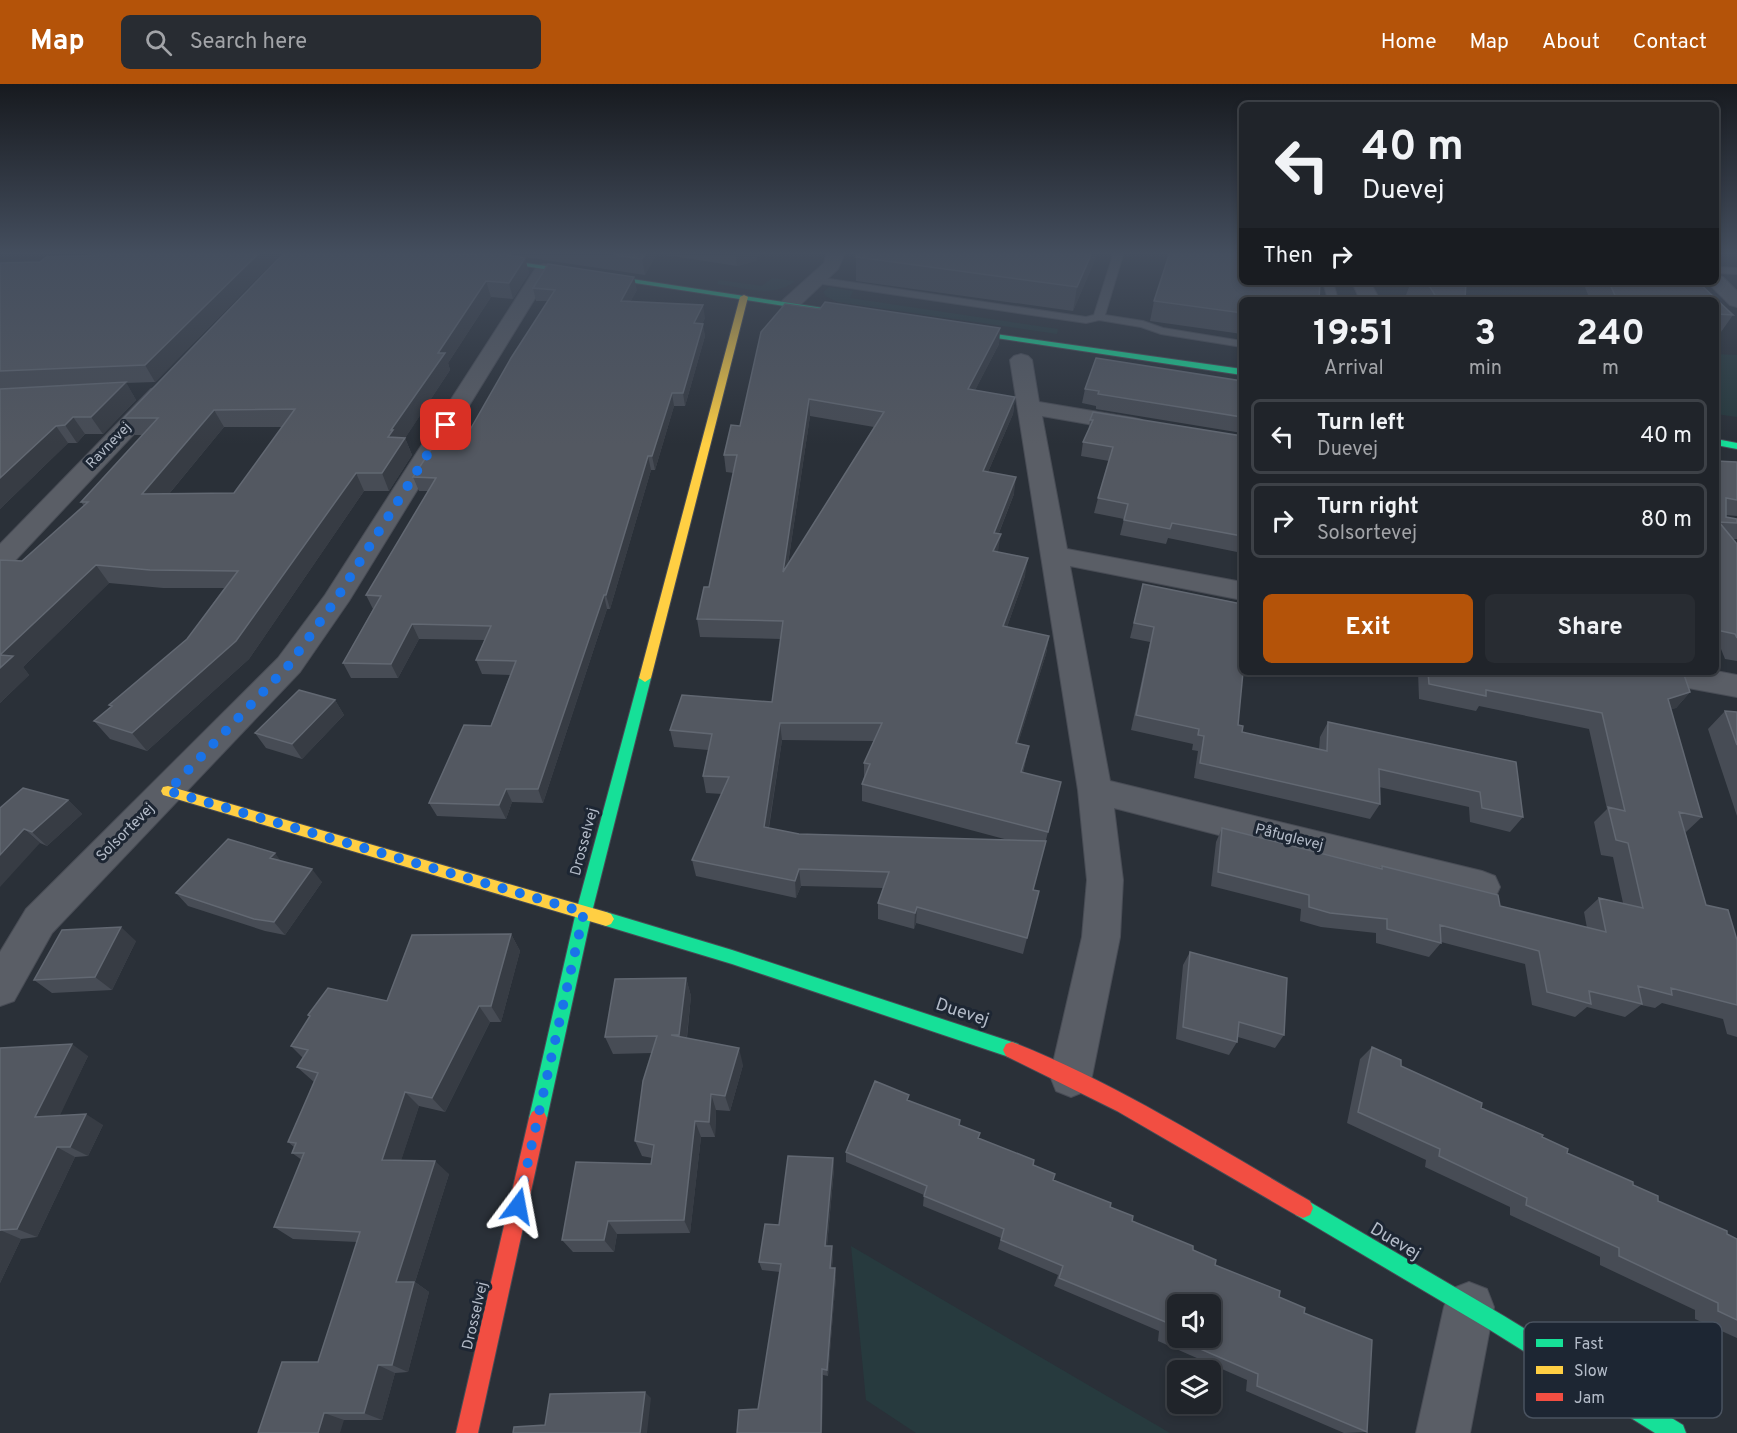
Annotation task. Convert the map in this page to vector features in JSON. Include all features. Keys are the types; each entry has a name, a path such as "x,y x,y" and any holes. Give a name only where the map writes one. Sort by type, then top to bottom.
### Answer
{"street":[{"name":"Solsortevej","path":"0,988 39,921 289,665 335,601 513,318"},
{"name":"Drosselvej","path":"466,1433 584,912 739,318"},
{"path":"945,328 1239,372"},
{"path":"1022,360 1095,790 1105,880 1101,937 1071,1076"},
{"name":"Ravnevej","path":"0,560 166,386 127,392"},
{"path":"1030,407 1159,429"},
{"path":"1719,443 1737,446"},
{"path":"1055,555 1239,590"},
{"path":"1677,675 1737,686"},
{"name":"Påfuglevej","path":"1095,790 1482,887"},
{"name":"Duevej","path":"168,791 732,957 998,1044 1071,1076 1188,1140 1524,1341"},
{"path":"1443,1433 1469,1307"},
{"name":"Duevej","path":"1650,1418 1675,1433"}],"lane":[{"path":"1072,318 1086,320 1096,318"},
{"path":"1106,318 1143,324 1161,331 1239,344"}],"green space":[{"path":"947,318 984,318 1058,329 1057,334"},
{"path":"1719,354 1737,355 1737,417 1719,414"},
{"path":"851,1246 1170,1433 916,1433 866,1400"}],"building":[{"path":"0,318 193,318 145,365 0,371"},
{"path":"221,318 461,318 438,353 445,353 391,430 393,430 388,437 405,438 382,473 356,473 236,641 132,733 94,721 112,706 109,705 187,639 238,571 150,570 96,565 0,655 0,560 22,561 88,502 81,502 158,418 124,418","holes":["295,409 234,493 142,494 214,410"]},
{"path":"537,318 697,318 694,323 703,324 683,393 672,393 652,456 648,456 606,595 604,595 538,789 506,789 499,805 429,803 464,725 491,726 516,661 476,660 491,626 412,624 391,664 343,663 381,596 366,595 436,478 413,477 436,442 463,442"},
{"path":"773,318 932,318 1000,328 968,389 1015,397 983,471 1016,477 994,533 1001,534 993,551 1028,558 1003,626 1049,636 1016,743 1029,746 1021,772 1061,782 1048,832 862,784 870,764 864,763 882,723 780,723 764,827 799,834 1046,841 1033,890 1039,891 1027,938 917,907 915,913 878,903 889,872 799,869 795,881 692,860 729,777 703,776 712,734 670,730 682,695 772,702 783,621 697,619 704,587 709,587 737,455 724,455 731,425 740,426 761,332","holes":["809,399 884,412 783,572"]},
{"path":"1096,358 1239,381 1239,417 1098,394 1099,391 1085,389"},
{"path":"126,382 91,417 73,417 65,425 56,426 0,478 0,389"},
{"path":"1093,412 1239,436 1239,535 1172,523 1170,529 1124,520 1128,504 1098,498 1113,447 1083,442 1093,420 1090,420"},
{"path":"1719,461 1737,462 1737,500 1726,498 1726,517 1737,519 1737,523 1719,522"},
{"path":"1719,522 1737,544 1737,638 1735,634 1719,631"},
{"path":"1143,584 1239,603 1239,675 1243,675 1238,725 1243,726 1242,732 1327,751 1328,722 1516,762 1523,817 1482,808 1480,792 1379,769 1380,804 1200,763 1204,736 1198,735 1199,729 1136,715 1154,627 1134,623"},
{"path":"0,655 13,656 0,668"},
{"path":"1428,675 1684,675 1690,692 1668,699 1702,817 1679,812 1706,905 1728,910 1737,940 1737,1005 1671,988 1672,995 1638,986 1642,1004 1589,991 1591,1004 1547,992 1539,951 1440,925 1441,943 1387,929 1387,919 1330,913 1309,907 1309,895 1218,872 1222,828 1382,869 1382,866 1498,895 1500,906 1606,932 1599,898 1643,908 1628,843 1616,840 1608,807 1625,811 1602,713 1486,690 1486,696 1429,684"},
{"path":"299,690 335,700 292,744 255,733"},
{"path":"1725,711 1737,712 1737,745"},
{"path":"23,788 68,800 32,832 24,829 0,855 0,808"},
{"path":"228,839 275,853 270,858 312,869 274,922 254,919 176,893"},
{"path":"121,927 95,977 34,980 62,930"},
{"path":"511,934 491,1006 479,1006 432,1098 405,1092 382,1160 435,1161 396,1282 414,1282 392,1365 378,1365 364,1413 324,1413 318,1433 258,1433 282,1362 318,1362 360,1232 274,1227 304,1153 292,1153 296,1143 288,1142 318,1073 297,1067 308,1050 291,1046 310,1016 308,1015 328,988 387,1001 412,935"},
{"path":"1190,952 1287,978 1284,1035 1239,1022 1237,1042 1183,1027"},
{"path":"686,978 679,1035 671,1035 739,1048 725,1096 711,1094 709,1122 695,1121 684,1220 608,1221 604,1240 562,1240 576,1162 651,1164 654,1145 635,1141 643,1081 657,1036 605,1037 615,979"},
{"path":"72,1044 35,1117 86,1114 70,1147 57,1147 17,1229 0,1230 0,1048"},
{"path":"1372,1047 1401,1060 1401,1066 1482,1103 1481,1108 1543,1135 1542,1137 1568,1149 1567,1153 1633,1182 1633,1185 1658,1196 1658,1201 1727,1231 1727,1234 1737,1239 1737,1320 1718,1311 1718,1303 1619,1256 1619,1248 1526,1205 1527,1198 1439,1156 1440,1149 1358,1112"},
{"path":"875,1081 909,1095 907,1100 960,1120 959,1125 980,1133 978,1138 1034,1160 1033,1165 1055,1174 1053,1180 1111,1203 1110,1207 1133,1216 1132,1221 1193,1246 1193,1250 1216,1260 1215,1265 1280,1291 1279,1297 1305,1308 1304,1313 1372,1340 1367,1432 1257,1386 1258,1374 1198,1348 1221,1348 1221,1294 1167,1294 1167,1323 1059,1278 1063,1266 1001,1240 1004,1229 924,1196 927,1186 846,1152"},
{"path":"788,1156 833,1158 825,1246 832,1246 830,1268 835,1268 827,1370 822,1369 821,1433 737,1433 739,1410 758,1409 781,1264 759,1262 765,1224 779,1225"},
{"path":"645,1392 640,1433 513,1433 514,1427 545,1425 550,1394"}],"traffic: fast":[{"path":"956,330 1239,372"},
{"path":"1719,443 1737,446"},
{"path":"538,1118 584,912 645,678"},
{"path":"606,919 732,957 1012,1050"},
{"path":"1303,1208 1524,1340"},
{"path":"1651,1418 1675,1433"}],"traffic: slow":[{"path":"645,678 739,318"},
{"path":"168,791 606,919"}],"traffic: jam":[{"path":"1012,1050 1123,1105 1303,1208"},
{"path":"467,1433 538,1118"}],"route":[{"path":"446,425 335,601 289,665 168,791 584,912 518,1206"}]}
